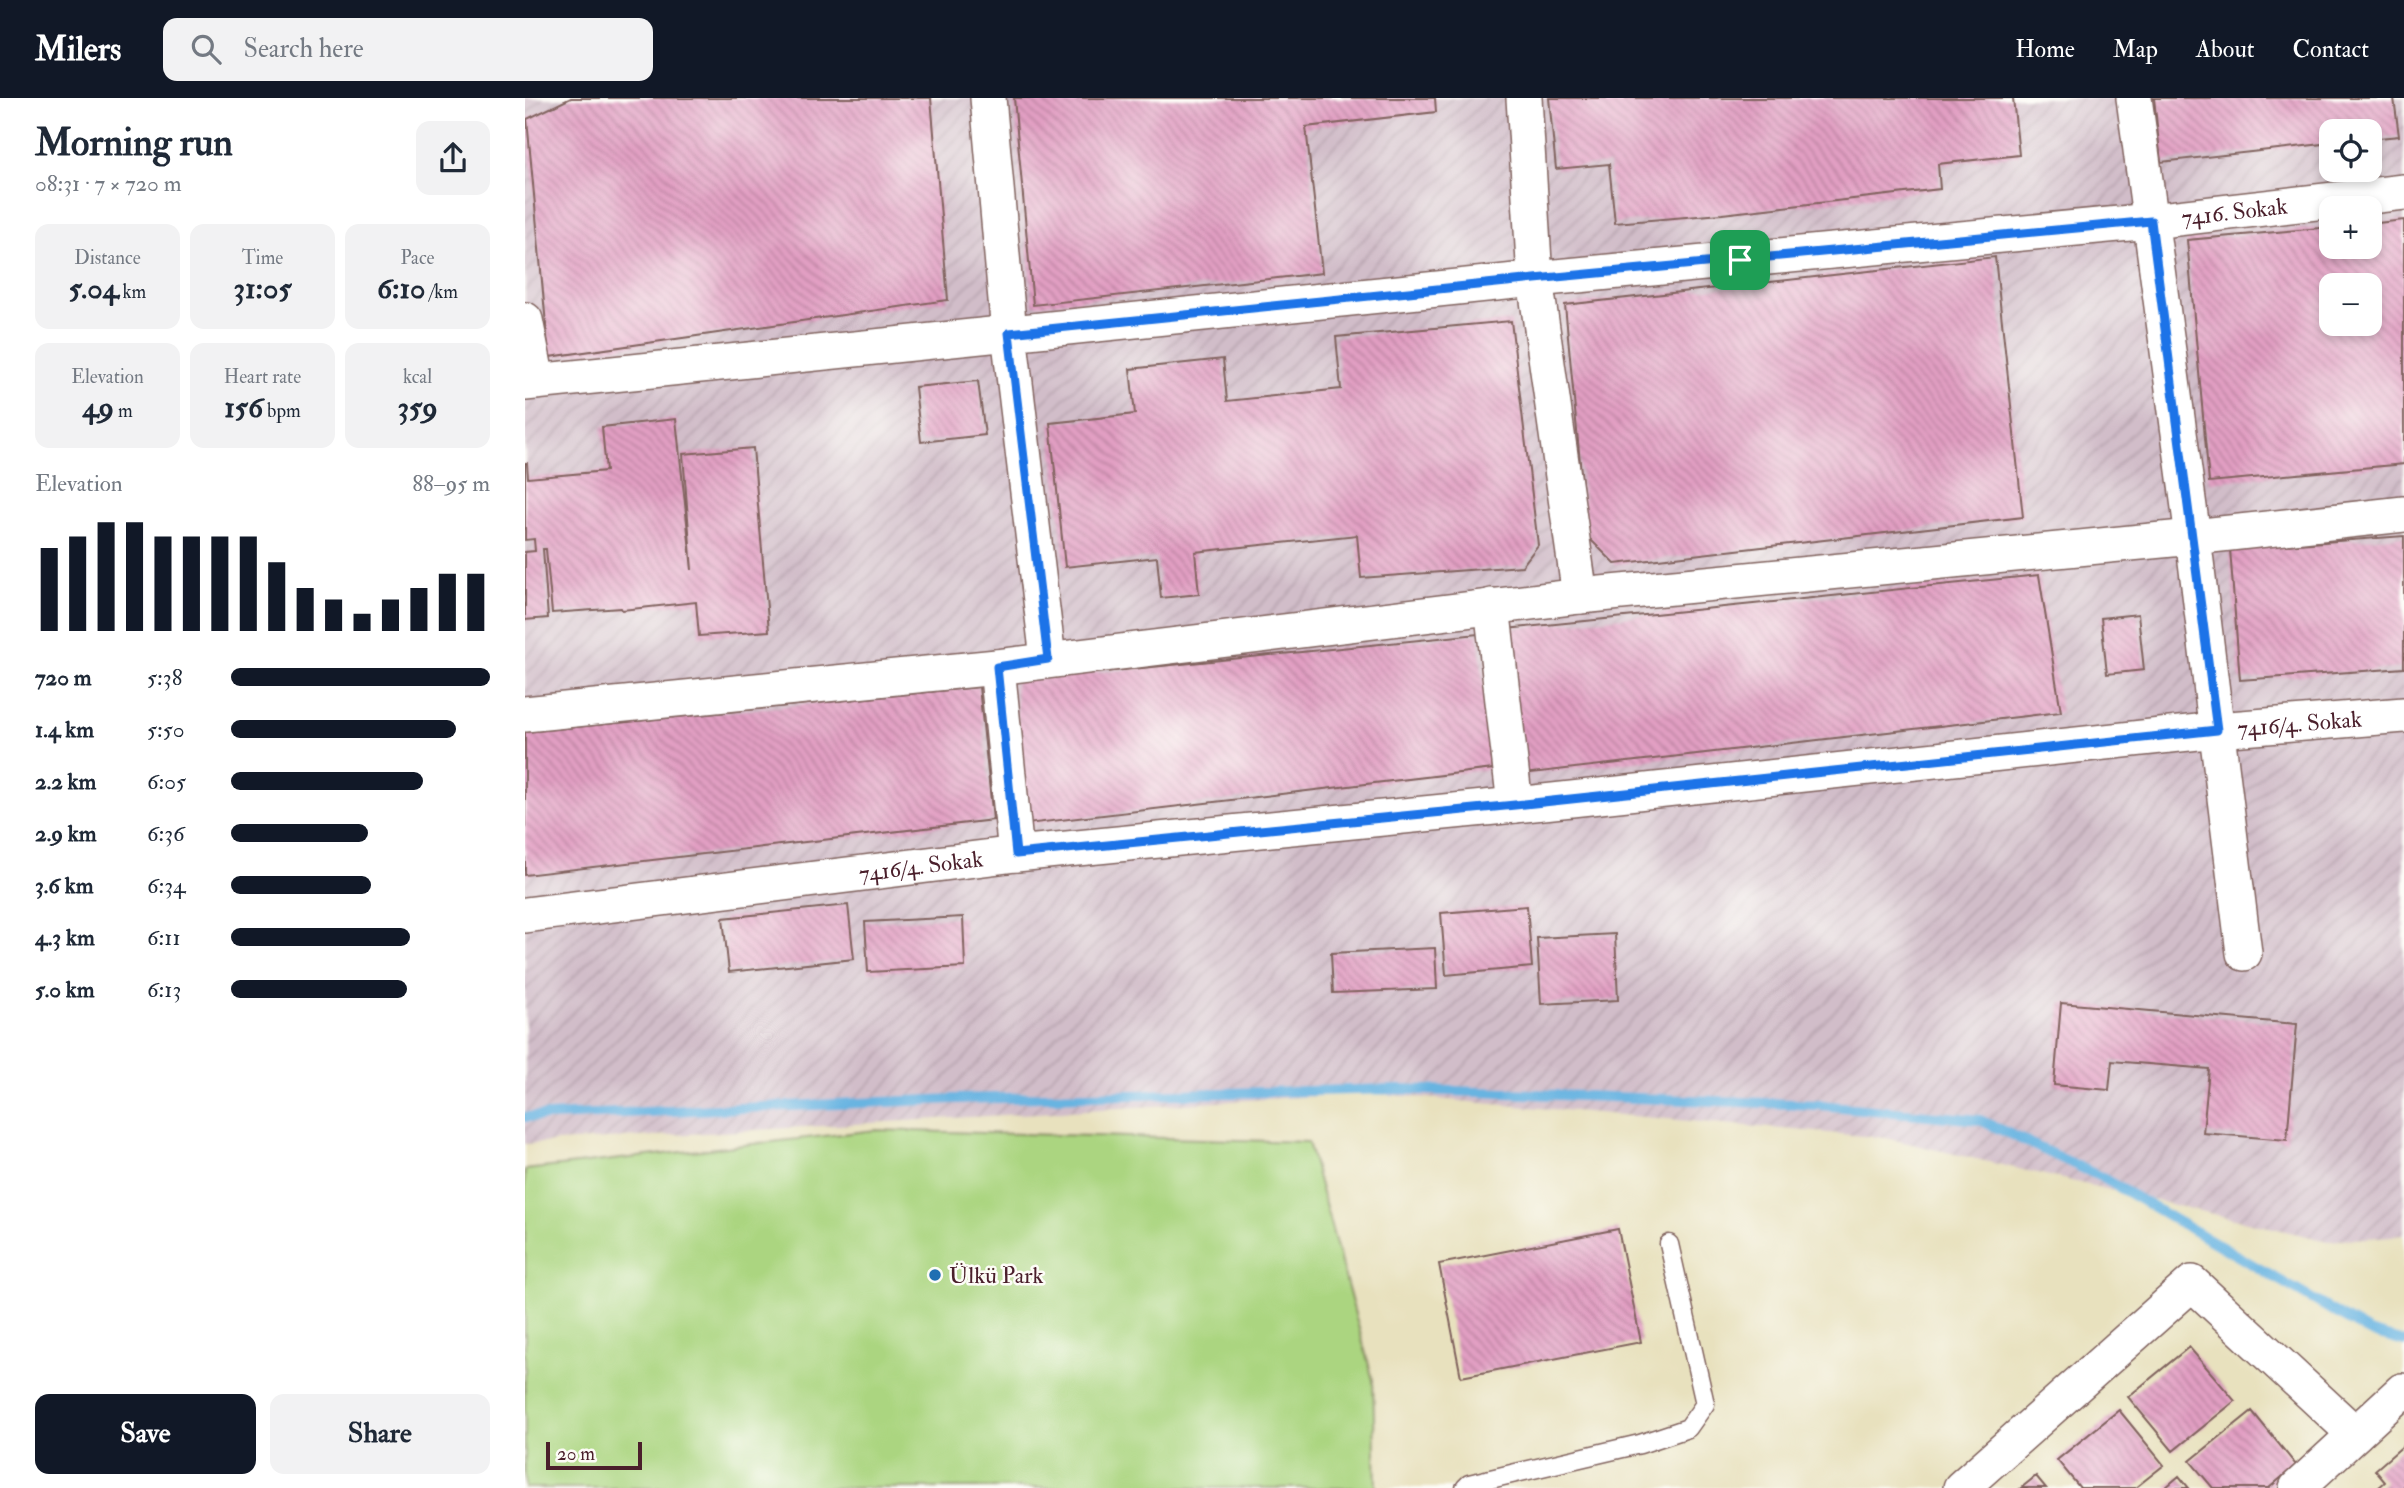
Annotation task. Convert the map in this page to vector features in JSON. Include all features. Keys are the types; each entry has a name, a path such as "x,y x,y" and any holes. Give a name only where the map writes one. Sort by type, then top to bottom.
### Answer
{"street":[{"path":"988,98 1009,333 1048,659"},
{"path":"1524,98 1535,279 1580,596"},
{"path":"2134,98 2193,537 2244,953"},
{"name":"7416. Sokak","path":"531,382 1535,279 2151,221 2404,192"},
{"path":"525,320 531,382"},
{"path":"525,714 997,667 1580,596 2404,514"},
{"path":"1492,606 1515,805"},
{"path":"997,667 1016,854"},
{"name":"7416/4. Sokak","path":"525,915 1016,854 1515,805 2217,730 2404,715"},
{"path":"1961,1488 2192,1283 2355,1434"},
{"path":"2297,1488 2402,1391 2404,1393"}],"lane":[{"path":"1465,1488 1469,1484 1640,1444 1688,1427 1705,1404 1669,1244"}],"shaded area":[{"path":"525,98 2404,98 2404,1235 2328,1241 1886,1138 1367,1093 525,1144"}],"green space":[{"name":"Ülkü Park","path":"876,1130 1308,1142 1373,1380 1376,1488 525,1488 525,1170"}],"building":[{"path":"571,98 931,98 948,300 549,357 527,119"},
{"path":"1014,98 1435,98 1436,112 1306,127 1322,273 1033,305"},
{"path":"1549,98 2013,98 2019,155 1938,164 1940,189 1722,214 1615,223 1609,164 1556,169"},
{"path":"2154,98 2394,98 2399,136 2382,138 2382,119 2319,119 2319,144 2161,162"},
{"path":"2404,220 2404,464 2209,482 2187,240 2319,228 2319,259 2382,259 2382,223"},
{"path":"1995,257 2023,517 1615,564 1587,536 1565,305"},
{"path":"1511,321 1538,545 1522,566 1361,578 1357,535 1195,552 1199,594 1161,598 1157,557 1065,567 1050,423 1135,414 1130,369 1223,359 1227,401 1341,389 1336,337"},
{"path":"978,381 985,435 921,442 915,387"},
{"path":"676,419 692,570 683,454 753,448 769,631 699,636 696,602 622,610 552,613 546,549 543,549 548,618 525,620 525,552 535,551 534,539 525,540 525,463 528,478 606,471 602,427"},
{"path":"2404,536 2404,668 2240,680 2230,549"},
{"path":"2039,575 2061,712 1523,774 1506,629"},
{"path":"2138,614 2144,670 2107,674 2101,618"},
{"path":"1478,634 1493,769 1027,824 1015,681"},
{"path":"979,687 993,820 525,875 525,732"},
{"path":"848,905 854,959 729,972 723,918"},
{"path":"1527,906 1532,967 1446,975 1441,913"},
{"path":"963,917 965,967 868,972 865,922"},
{"path":"1615,934 1618,1000 1541,1004 1537,938"},
{"path":"1435,948 1437,989 1333,993 1331,953"},
{"path":"2061,1003 2297,1024 2287,1140 2203,1133 2209,1069 2112,1061 2109,1090 2054,1085"},
{"path":"1618,1229 1641,1342 1461,1377 1439,1264"},
{"path":"2189,1347 2235,1401 2173,1451 2128,1397"},
{"path":"2119,1410 2164,1465 2135,1488 2080,1488 2057,1460"},
{"path":"2252,1411 2296,1465 2269,1488 2213,1488 2190,1461"},
{"path":"2404,1445 2404,1488 2378,1488 2385,1482 2375,1470"},
{"path":"2036,1476 2046,1488 2021,1488"},
{"path":"2179,1476 2189,1488 2165,1488"}],"waterway":[{"path":"525,1117 955,1099 1399,1089 1820,1105 1980,1120 2101,1177 2369,1332 2404,1342"}],"place":[{"name":"Ülkü Park","path":"935,1275"}],"route":[{"path":"2151,221 2217,730 1515,805 1016,854 997,667 1048,659 1009,333 1740,260 2151,221"}]}
